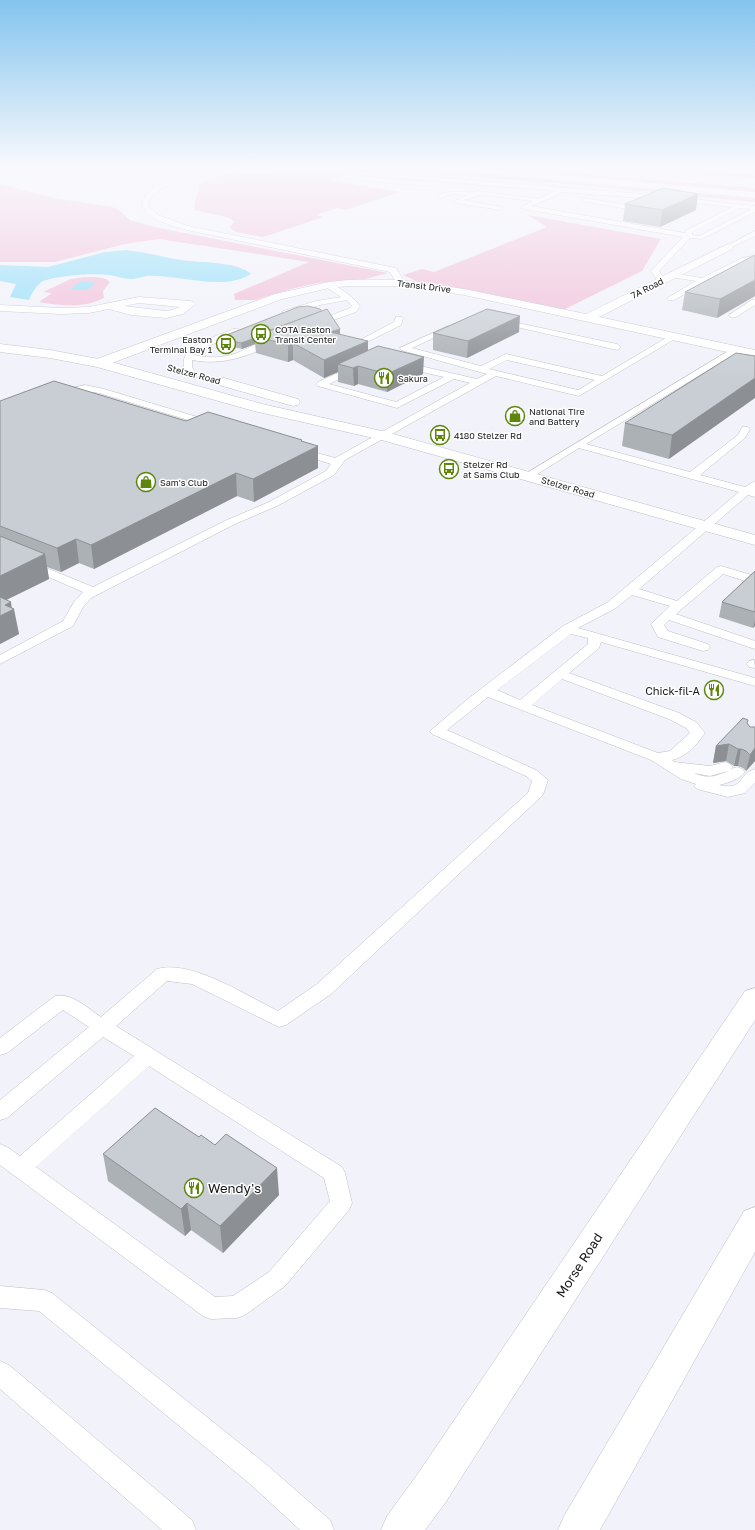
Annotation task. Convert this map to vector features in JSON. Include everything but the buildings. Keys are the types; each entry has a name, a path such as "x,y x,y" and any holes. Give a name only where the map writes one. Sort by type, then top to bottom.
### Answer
{"main road":[{"name":"7A Road","path":"588,318 730,246"},
{"name":"Transit Drive","path":"101,357 124,355 279,296 329,285 348,283 401,283 464,292 755,354"},
{"path":"0,308 61,311 89,310 127,301 139,300 190,304 186,309 170,314 125,311 111,306"},
{"name":"Stelzer Road","path":"0,348 50,354 101,357 259,408 381,435 755,540"},
{"path":"124,355 146,361"},
{"name":"Stelzer Road","path":"176,369 283,398 381,435"},
{"name":"Morse Road","path":"401,1530 436,1482 755,998"},
{"path":"578,1530 755,1221"}],"lane":[{"path":"228,236 393,270 401,283"},
{"path":"662,280 655,271 688,236"},
{"path":"690,236 700,238 703,236"},
{"path":"730,246 748,236"},
{"path":"730,246 748,247"},
{"path":"671,298 744,259 755,258"},
{"path":"674,275 703,280"},
{"path":"305,328 353,310 356,306 354,302 329,285"},
{"path":"276,317 305,307 347,298"},
{"path":"733,315 755,302"},
{"path":"362,341 393,326 398,323 399,319"},
{"path":"487,320 617,347"},
{"path":"459,325 404,348 495,373 579,393 674,337"},
{"path":"191,373 186,364 191,353 195,349 243,329"},
{"path":"190,357 220,361 281,338"},
{"path":"527,476 735,350"},
{"path":"482,369 506,357 603,379"},
{"path":"392,362 478,382"},
{"path":"363,365 320,384 397,405 451,376"},
{"path":"0,660 68,623 78,605 87,595 231,522 273,504 330,473 336,466 337,462 381,435 495,373"},
{"path":"52,396 85,388 101,391 223,428"},
{"path":"692,476 744,432 755,437"},
{"path":"578,445 692,476 752,490"},
{"path":"291,448 337,462"},
{"path":"0,1112 163,974 196,978 279,1020 324,989 535,795 540,780 531,773 437,731 568,629 612,605 706,526 752,490"},
{"path":"0,552 94,592"},
{"path":"703,647 663,634 657,624 721,570 755,580"},
{"path":"630,590 678,605"},
{"path":"667,615 755,645"},
{"path":"568,629 700,665 755,682"},
{"path":"522,706 594,645 595,636"},
{"path":"678,660 693,670"},
{"path":"560,674 674,716 691,725 698,733 676,755 667,758 656,757"},
{"path":"487,692 656,757 671,765 698,785 728,792 740,790 755,774"},
{"path":"671,765 710,771 731,769 726,779 717,781 697,781 688,777"},
{"path":"0,1048 62,1001 334,1174 341,1203 277,1279 237,1307 211,1308 0,1153"},
{"path":"20,1168 149,1055"},
{"path":"0,1297 44,1301 258,1474 320,1530"},
{"path":"0,1374 182,1530"}],"shaded area":[{"path":"0,236 202,236 388,273 365,279 318,283 255,300 235,300 234,294 309,262 159,239 125,244 55,262 0,262"},
{"path":"523,236 647,236 661,239 642,271 563,310 442,285 418,282 403,275 422,269 434,272"},
{"path":"85,277 102,278 110,282 103,291 104,298 80,305 39,302 52,293 43,292 71,279"}],"water":[{"path":"126,250 181,260 218,263 237,267 251,274 240,279 227,282 200,281 158,276 146,276 131,279 103,274 67,276 43,281 34,289 29,300 10,297 16,284 0,281 0,265 48,267 105,252"},
{"path":"80,282 96,283 87,290 70,289"}],"place":[{"name":"COTA Easton Transit Center","path":"261,334"},
{"name":"Easton Terminal Bay 1","path":"226,344"},
{"name":"Sakura","path":"384,378"},
{"name":"National Tire and Battery","path":"515,416"},
{"name":"4180 Stelzer Rd","path":"440,435"},
{"name":"Stelzer Rd at Sams Club","path":"449,469"},
{"name":"Sam's Club","path":"146,482"},
{"name":"Chick-fil-A","path":"714,690"},
{"name":"Wendy's","path":"194,1188"}]}
